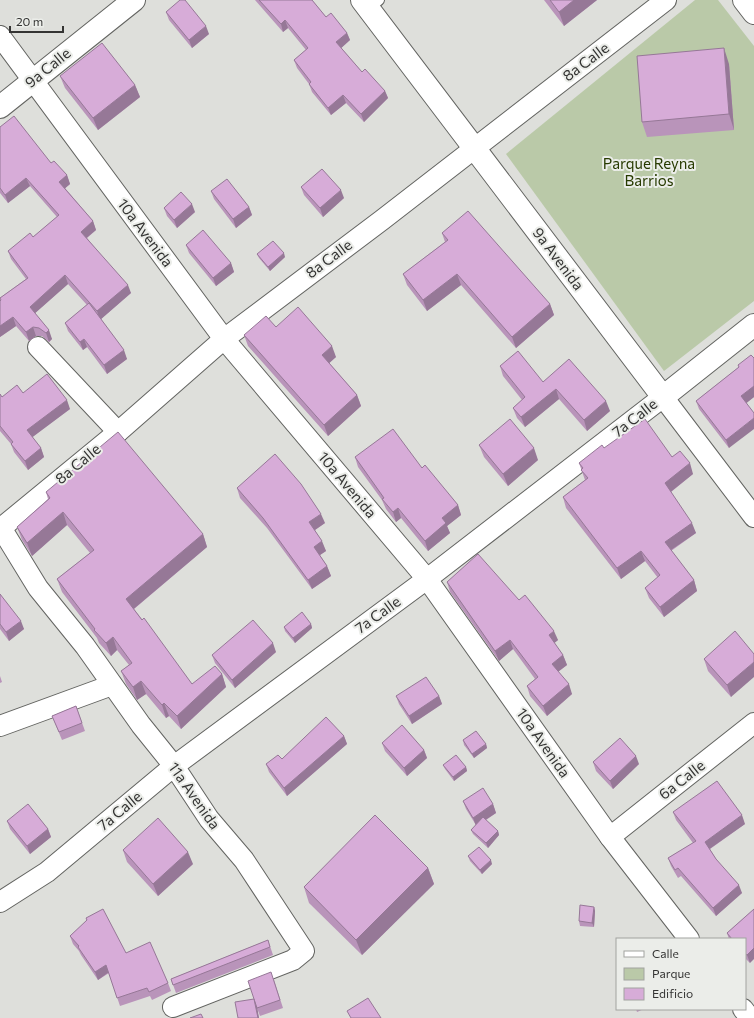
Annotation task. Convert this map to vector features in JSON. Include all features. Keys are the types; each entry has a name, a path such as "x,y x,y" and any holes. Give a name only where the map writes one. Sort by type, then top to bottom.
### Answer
{"street":[{"name":"9a Calle","path":"0,107 134,0"},
{"name":"8a Calle","path":"0,528 118,432 224,339 382,220 666,0"},
{"path":"744,0 754,13"},
{"name":"9a Avenida","path":"370,3 473,148 754,517"},
{"name":"10a Avenida","path":"0,36 224,339 427,579 610,837 688,938"},
{"name":"7a Calle","path":"0,902 47,872 174,766 427,579 754,325"},
{"path":"38,347 118,432"},
{"name":"11a Avenida","path":"0,528 38,588 85,646 112,685 174,766 209,819 244,860 304,951 293,960 173,1007"},
{"path":"0,726 112,685"},
{"name":"6a Calle","path":"610,837 754,723"},
{"path":"744,1010 750,1018"}],"green space":[{"name":"Parque Reyna Barrios","path":"695,0 718,0 754,46 754,301 664,371 506,154"}],"building":[{"path":"180,0 185,0 206,26 189,40 166,12"},
{"path":"259,0 312,0 326,17 331,13 347,33 336,42 362,72 365,69 385,91 361,114 343,95 328,108 309,84 311,82 294,60 308,48 285,20 281,24"},
{"path":"550,0 574,0 559,12"},
{"path":"102,43 135,85 93,118 60,76"},
{"path":"724,48 729,114 642,122 637,56"},
{"path":"14,116 51,163 54,161 67,175 59,182 93,221 81,232 128,285 97,311 65,275 30,307 49,330 46,333 39,328 33,327 26,332 13,317 0,326 0,298 28,278 8,251 30,233 33,237 59,215 26,178 5,195 0,188 0,127"},
{"path":"322,169 341,190 320,208 301,187"},
{"path":"227,179 249,207 233,219 211,191"},
{"path":"181,192 192,204 174,220 164,208"},
{"path":"468,211 550,304 512,337 457,274 423,300 403,274 448,240 442,233"},
{"path":"203,230 231,263 213,278 186,245"},
{"path":"273,241 284,253 268,267 257,254"},
{"path":"89,303 124,350 104,365 84,339 80,342 65,323"},
{"path":"298,307 332,346 322,355 357,395 324,425 244,335 266,316 276,327"},
{"path":"518,351 543,382 569,359 606,401 584,420 556,389 521,417 513,408 525,397 500,366"},
{"path":"751,355 754,358 754,386 741,396 754,413 754,418 726,440 696,401 739,367 738,365"},
{"path":"47,374 67,400 27,430 41,448 25,461 11,444 13,442 0,426 0,394 2,397 17,385 23,393"},
{"path":"510,419 534,448 503,474 479,445"},
{"path":"645,419 672,457 680,451 690,463 665,483 692,523 665,542 694,580 660,607 645,588 660,575 641,551 617,568 563,497 588,478 581,470 583,468 579,463 602,445 604,448"},
{"path":"393,429 422,468 425,465 458,505 442,518 446,523 425,541 398,508 393,512 382,499 384,498 355,457"},
{"path":"118,432 203,534 126,599 142,620 144,618 192,684 215,666 222,674 177,716 164,703 162,705 141,681 133,687 121,671 132,663 113,637 106,643 94,630 95,629 57,579 94,550 63,512 27,543 17,527 50,498 46,492"},
{"path":"275,454 301,484 321,514 309,522 322,541 314,547 327,566 308,580 263,518 237,488"},
{"path":"478,554 519,600 525,595 554,631 549,635 563,655 552,664 569,684 543,706 527,686 538,677 510,640 495,651 447,582"},
{"path":"0,594 21,621 6,632 0,624"},
{"path":"302,612 311,624 293,638 284,627"},
{"path":"253,620 273,643 232,680 212,655"},
{"path":"735,631 754,654 754,662 727,685 704,659"},
{"path":"426,677 439,696 409,716 396,696"},
{"path":"76,706 82,723 59,732 52,716"},
{"path":"326,717 344,736 284,788 266,764 278,755 282,759"},
{"path":"402,725 424,750 404,768 382,743"},
{"path":"476,731 486,744 472,754 463,740"},
{"path":"620,738 636,756 610,781 593,762"},
{"path":"456,755 466,767 453,777 443,765"},
{"path":"717,781 742,815 705,842 716,859 739,885 713,908 678,868 675,870 668,858 696,841 673,812"},
{"path":"483,788 493,804 473,818 463,801"},
{"path":"28,804 48,829 27,846 7,821"},
{"path":"375,815 428,868 356,940 304,887"},
{"path":"483,817 498,831 486,843 471,830"},
{"path":"158,818 188,852 153,884 123,850"},
{"path":"479,847 491,860 480,870 468,856"},
{"path":"580,905 594,907 592,923 579,921"},
{"path":"103,909 126,953 150,942 168,983 149,992 147,988 117,998 106,965 95,972 78,947 79,946 70,936 87,920 86,918"},
{"path":"754,909 754,948 747,955 746,938 731,938 727,933"},
{"path":"268,940 270,947 173,985 171,979"},
{"path":"271,972 280,1000 257,1008 248,981"},
{"path":"368,998 381,1018 351,1018 347,1011"},
{"path":"254,999 258,1018 238,1018 235,1002"},
{"path":"201,1014 203,1018 190,1018"}]}
